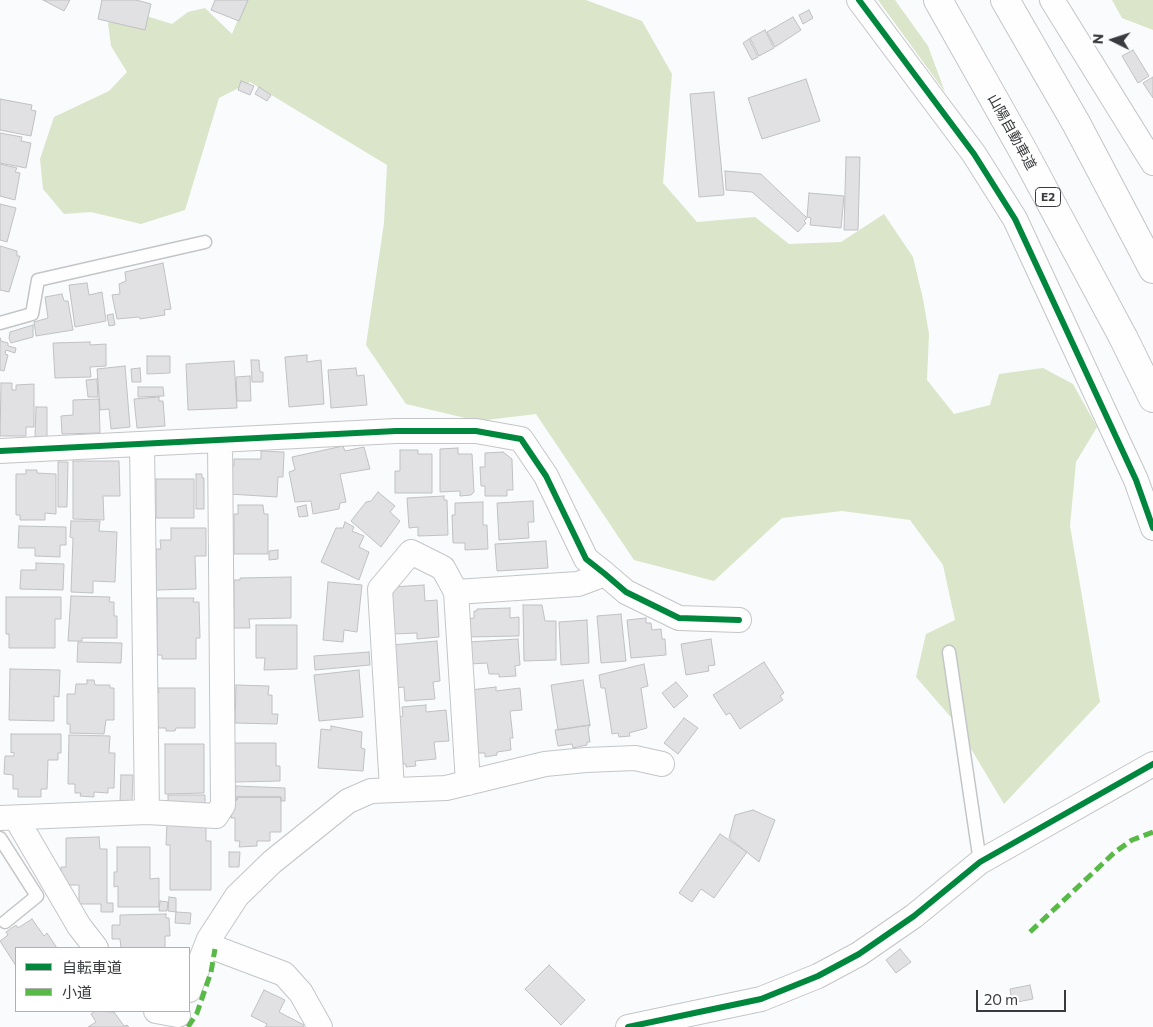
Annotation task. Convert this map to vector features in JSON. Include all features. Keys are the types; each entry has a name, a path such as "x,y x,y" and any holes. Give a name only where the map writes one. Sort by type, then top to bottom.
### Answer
{"highway":[{"name":"山陽自動車道","path":"938,0 1021,146 1123,337 1153,398"},
{"path":"1005,0 1076,124 1153,269"}],"street":[{"path":"859,0 974,154 1015,219 1136,480 1153,528"},
{"path":"1052,0 1153,163"},
{"path":"0,451 396,431 476,431 521,438 546,476 586,559 626,592 679,618 739,620"},
{"path":"8,818 147,812 216,816 223,806 220,440"},
{"path":"142,444 147,812"},
{"path":"392,789 380,589 411,552 443,568 456,592 468,783"},
{"path":"456,592 578,584 604,574"},
{"path":"190,988 207,945 237,896 272,862 348,801 371,791 446,788 512,771 586,760 635,758 662,764"},
{"path":"628,1027 761,999 818,976 859,954 914,916 980,862 1153,764"},
{"path":"8,818 79,926 95,947"},
{"path":"207,945 284,974 301,993 320,1027"}],"lane":[{"path":"0,323 32,314 38,280 205,242"},
{"path":"949,652 980,862"},
{"path":"0,838 37,896 5,922"}],"green space":[{"path":"246,0 586,0 642,21 672,74 663,183 697,222 755,217 789,244 841,242 884,214 913,257 929,334 927,380 954,414 990,405 999,374 1043,368 1073,384 1097,427 1076,462 1070,526 1100,702 1004,804 955,722 916,677 926,634 955,620 943,565 910,520 842,511 782,518 714,581 634,560 536,414 478,421 406,404 366,345 384,223 387,165 250,82 219,98 185,210 141,224 91,212 64,214 43,189 40,159 54,117 109,91 127,72 111,46 108,23 127,10 172,24 188,12 205,8 232,34"},
{"path":"878,0 895,0 928,46 945,92"},
{"path":"1112,0 1153,0 1153,30 1122,18"}],"building":[{"path":"43,0 70,0 64,11"},
{"path":"102,0 136,0 151,4 145,30 98,19"},
{"path":"215,0 248,0 239,21 211,10"},
{"path":"809,10 813,18 803,24 799,15"},
{"path":"793,17 801,30 775,47 767,32"},
{"path":"765,30 774,48 759,56 750,38"},
{"path":"749,39 758,57 752,60 743,43"},
{"path":"1133,50 1149,76 1138,83 1122,56"},
{"path":"1153,77 1153,98 1143,83"},
{"path":"806,79 820,121 762,139 748,98"},
{"path":"241,81 254,86 250,95 238,90"},
{"path":"259,87 271,95 267,101 255,94"},
{"path":"714,92 724,195 699,197 690,94"},
{"path":"0,99 32,105 31,110 36,111 31,136 0,130"},
{"path":"0,133 22,137 21,141 31,143 26,168 0,163"},
{"path":"846,157 860,157 858,230 844,230"},
{"path":"0,164 17,168 15,172 20,173 15,200 0,196"},
{"path":"725,171 761,174 807,218 804,221 806,223 798,232 752,192 726,190"},
{"path":"809,193 844,196 841,228 810,225 811,218 807,217"},
{"path":"0,204 16,208 7,242 0,240"},
{"path":"0,246 17,251 17,256 20,256 9,292 0,290"},
{"path":"163,263 171,309 164,310 165,315 140,319 139,317 117,319 112,295 120,294 119,284 126,281 125,272"},
{"path":"87,283 89,295 102,292 106,321 75,327 69,285"},
{"path":"62,294 64,301 68,301 73,330 36,336 34,322 48,318 45,297"},
{"path":"113,314 115,325 109,326 107,315"},
{"path":"33,325 33,337 11,343 9,338 10,332"},
{"path":"0,338 1,341 8,343 8,346 16,348 15,353 6,350 5,354 8,355 4,371 0,370"},
{"path":"90,342 90,345 106,344 106,366 90,367 91,377 55,378 53,343"},
{"path":"307,355 307,362 321,360 324,404 289,407 285,357"},
{"path":"147,356 170,356 170,373 147,374"},
{"path":"251,360 259,360 260,372 263,372 263,382 252,382"},
{"path":"234,361 237,408 188,410 186,364"},
{"path":"125,366 130,427 111,429 109,409 100,410 97,369"},
{"path":"140,368 141,382 132,382 131,369"},
{"path":"356,368 357,376 364,375 367,405 331,408 328,370"},
{"path":"250,376 251,401 237,401 236,377"},
{"path":"97,379 98,397 88,397 86,380"},
{"path":"1,383 12,383 12,390 16,390 16,385 34,384 34,427 26,427 26,436 0,436"},
{"path":"138,387 163,387 164,396 138,397"},
{"path":"159,397 159,401 163,401 165,426 137,428 134,399"},
{"path":"99,399 100,433 62,434 61,416 73,415 73,400"},
{"path":"36,407 47,407 47,437 35,437"},
{"path":"343,446 345,451 364,447 370,469 340,474 346,502 340,503 339,509 313,514 311,501 295,502 289,472 295,470 292,457"},
{"path":"458,448 458,454 472,454 474,492 471,495 460,496 460,491 440,492 440,449"},
{"path":"400,450 418,450 418,454 432,454 432,493 395,493 395,471 400,471"},
{"path":"261,451 284,452 283,477 278,477 277,497 229,494 230,466 234,466 234,459 261,459"},
{"path":"503,452 512,459 513,490 507,490 507,496 485,496 485,486 481,486 480,467 485,467 485,453"},
{"path":"73,461 119,461 120,496 103,496 104,520 73,519"},
{"path":"58,462 68,462 67,507 58,507"},
{"path":"26,470 37,470 37,473 56,474 56,514 45,513 45,520 20,520 20,515 16,515 16,474 26,474"},
{"path":"196,474 202,474 202,478 204,478 204,509 196,509"},
{"path":"156,479 194,479 194,518 156,518"},
{"path":"378,492 395,506 390,512 400,521 381,547 351,521 366,502 371,501"},
{"path":"444,496 444,500 447,500 448,535 418,536 418,527 409,528 407,498"},
{"path":"533,501 534,522 528,522 529,538 499,540 497,503"},
{"path":"483,502 483,525 487,525 488,549 465,550 465,543 453,543 452,515 455,515 455,503"},
{"path":"238,505 263,505 264,514 268,514 268,554 234,554 234,514 238,514"},
{"path":"306,505 308,516 299,517 297,507"},
{"path":"71,521 100,521 99,531 117,532 115,582 93,581 93,593 71,592 73,538 70,537"},
{"path":"345,522 354,527 352,531 364,536 359,547 369,552 359,580 321,562 336,528 343,528"},
{"path":"19,526 66,527 66,545 60,545 60,557 35,556 35,548 18,548"},
{"path":"171,528 206,528 206,556 195,556 196,589 156,590 156,549 161,549 160,540 171,540"},
{"path":"546,541 548,568 497,571 495,544"},
{"path":"278,550 278,559 269,560 269,551"},
{"path":"36,563 64,564 63,590 20,589 21,570 36,570"},
{"path":"291,577 291,618 249,619 250,628 234,628 234,580 240,580 240,578"},
{"path":"328,582 362,585 357,632 344,630 343,642 323,640"},
{"path":"424,585 425,601 437,600 439,637 417,639 417,633 393,634 391,587"},
{"path":"71,596 110,597 109,602 114,602 114,616 117,616 117,638 82,638 82,641 68,641"},
{"path":"6,597 61,597 61,619 55,619 55,648 9,648 9,634 6,634"},
{"path":"157,598 194,598 193,602 199,602 200,638 196,638 196,659 162,659 162,655 157,655"},
{"path":"523,605 542,605 545,621 556,621 556,660 524,661"},
{"path":"510,608 510,618 519,617 519,636 468,637 467,619 474,618 474,611 477,611 477,609"},
{"path":"621,614 626,661 601,663 597,616"},
{"path":"646,618 646,623 651,623 652,630 661,629 662,639 665,639 666,655 631,658 627,620"},
{"path":"587,620 589,663 561,665 559,622"},
{"path":"256,625 297,625 297,669 264,670 265,658 256,658"},
{"path":"518,639 520,665 515,666 516,676 499,677 499,674 489,674 487,663 470,664 469,642"},
{"path":"711,639 715,665 708,666 709,671 686,675 681,644"},
{"path":"437,641 440,681 433,682 435,699 405,701 404,687 395,688 392,645"},
{"path":"78,642 122,643 121,663 77,662"},
{"path":"369,652 370,665 315,670 314,656"},
{"path":"764,662 784,693 780,696 783,700 740,729 730,713 726,715 713,695"},
{"path":"644,664 648,686 641,688 647,728 629,733 630,736 619,737 618,733 612,734 605,688 601,688 599,675"},
{"path":"10,669 60,670 59,697 54,696 54,721 9,720"},
{"path":"359,670 363,717 319,721 314,675"},
{"path":"87,680 94,680 95,685 110,685 110,688 114,688 114,720 106,720 104,734 70,733 70,724 67,724 67,694 75,694 76,684 87,684"},
{"path":"583,680 590,725 558,730 551,685"},
{"path":"676,682 688,696 674,708 662,693"},
{"path":"236,685 269,686 268,695 272,695 272,714 278,714 277,724 235,723"},
{"path":"496,687 496,691 520,688 522,710 510,711 513,738 510,738 511,750 497,752 497,755 485,757 485,753 478,753 470,690"},
{"path":"158,688 195,688 195,728 176,728 175,731 166,731 166,728 158,728 158,725 155,725 155,693 159,693"},
{"path":"426,705 426,712 446,710 449,741 434,742 436,759 415,761 416,766 406,767 406,764 403,764 402,754 397,754 398,717 403,716 402,707"},
{"path":"684,718 698,728 678,754 664,743"},
{"path":"590,725 588,729 590,742 587,742 587,745 573,748 572,744 558,746 555,730"},
{"path":"331,726 362,732 361,748 365,749 363,771 318,768 321,729 331,730"},
{"path":"11,734 61,734 61,753 58,753 58,760 48,760 47,789 41,789 41,797 18,797 18,789 13,789 13,775 4,774 5,756 14,756 14,752 11,753"},
{"path":"69,735 110,736 109,753 115,753 114,788 108,788 108,793 94,792 94,797 80,796 81,793 75,793 75,784 68,784"},
{"path":"232,743 276,743 276,766 280,766 280,781 235,782"},
{"path":"165,744 204,744 204,793 165,794"},
{"path":"121,775 133,775 132,802 120,802"},
{"path":"236,786 285,788 285,801 281,801 281,797 237,797 237,800 235,800"},
{"path":"168,795 205,795 205,806 168,806"},
{"path":"237,797 281,797 281,832 270,832 270,841 257,841 257,846 239,847 240,841 235,841 235,818 231,818 231,800 237,800"},
{"path":"753,810 775,820 759,862 729,838 735,815"},
{"path":"167,823 206,826 206,841 211,841 211,890 170,890 170,845 166,845"},
{"path":"720,834 747,852 714,898 701,889 692,902 679,893"},
{"path":"99,837 100,849 107,849 107,903 113,903 113,912 101,912 101,904 79,904 79,885 66,885 61,881 61,867 66,867 66,838"},
{"path":"117,847 150,847 150,879 159,878 159,907 118,907 118,886 114,887 114,872 117,872"},
{"path":"229,852 240,852 239,867 229,867"},
{"path":"169,897 176,898 176,912 168,911"},
{"path":"160,901 168,902 167,911 159,911"},
{"path":"176,912 191,913 190,924 175,923"},
{"path":"166,914 166,918 169,918 170,936 165,936 165,947 121,947 120,939 112,939 112,925 120,925 120,915"},
{"path":"32,919 44,936 47,933 56,947 15,947 15,964 0,941 8,935 6,932 16,925 18,928"},
{"path":"900,949 911,962 896,973 886,960"},
{"path":"549,965 585,1000 561,1025 525,989"},
{"path":"1030,985 1033,999 1012,1003 1010,989"},
{"path":"264,990 285,1000 279,1012 304,1025 303,1027 265,1027 267,1024 251,1016"},
{"path":"94,1012 114,1012 124,1026 127,1025 129,1027 88,1027 96,1022 91,1014"}],"marked path":[{"path":"1030,932 1115,852 1132,840 1153,832"},
{"path":"188,1027 197,1013 211,972 215,949"}],"cycle path":[{"path":"859,0 974,154 1015,219 1136,480 1153,528"},
{"path":"0,451 396,431 476,431 521,439 546,476 586,559 626,592 679,618 739,620"},
{"path":"628,1027 761,999 818,976 859,954 914,916 980,862 1153,764"}]}
